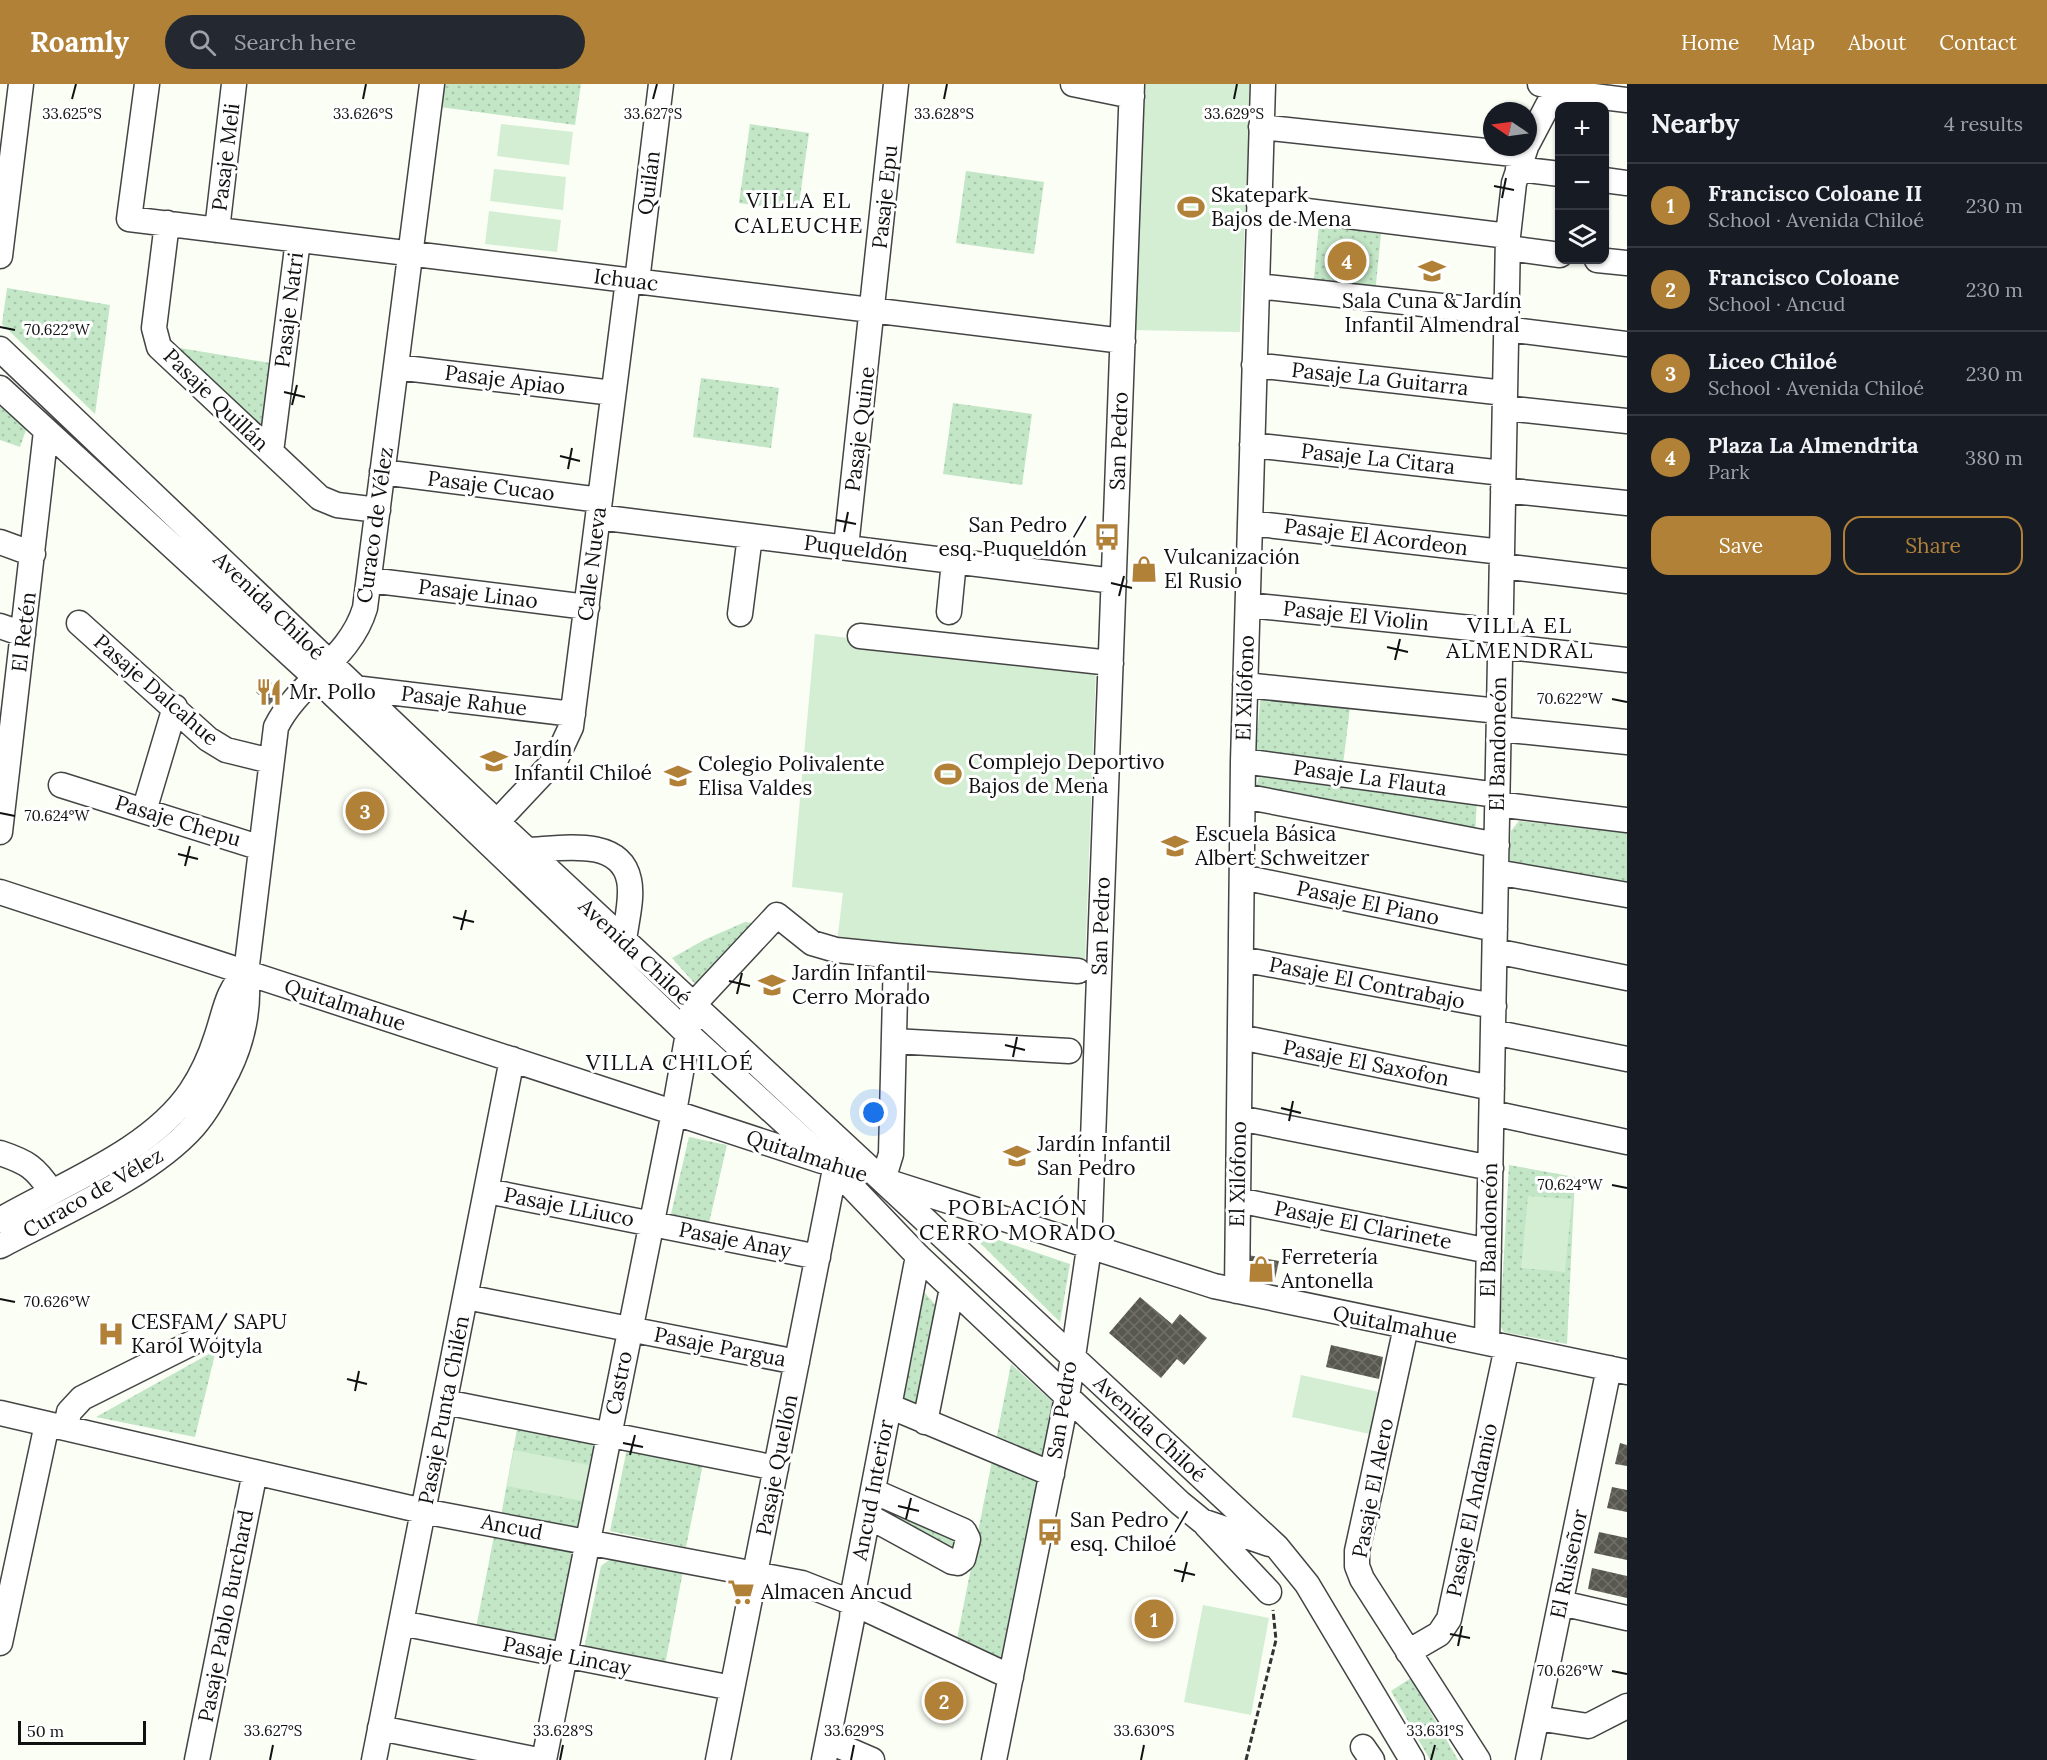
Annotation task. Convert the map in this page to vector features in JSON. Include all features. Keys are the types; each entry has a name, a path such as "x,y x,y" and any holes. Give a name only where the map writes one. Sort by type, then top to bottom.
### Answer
{"street":[{"path":"0,256 8,122 21,84"},
{"name":"Ichuac","path":"147,84 129,219 1123,341"},
{"name":"Pasaje Meli","path":"218,230 234,84"},
{"name":"Curaco de Vélez","path":"0,1246 144,1168 178,1142 196,1125 218,1090 235,1054 247,1008 246,973 273,738 280,719 350,640 361,622 369,580 432,84"},
{"name":"Quilán","path":"632,281 661,84"},
{"name":"Pasaje Epu","path":"873,310 896,84"},
{"path":"1073,84 1132,90"},
{"name":"El Xilófono","path":"1237,1292 1243,761 1263,84"},
{"path":"1552,85 1578,94 1627,100"},
{"name":"El Bandoneón","path":"1537,121 1552,85"},
{"name":"San Pedro","path":"999,1758 1011,1677 1066,1397 1089,1248 1132,90"},
{"path":"1261,127 1483,149"},
{"name":"El Bandoneón","path":"1497,1345 1489,1251 1506,321 1510,202 1523,156"},
{"path":"1529,156 1555,171"},
{"path":"1609,181 1627,183"},
{"path":"1259,205 1508,242 1555,254"},
{"name":"Pasaje Quillán","path":"167,224 154,328 156,340 164,352 325,501 378,510"},
{"name":"Pasaje Natri","path":"271,452 298,240"},
{"path":"1609,261 1627,263"},
{"name":"Calle Nueva","path":"497,822 562,750 572,727 613,393 632,281"},
{"path":"1257,286 1506,321 1627,344"},
{"name":"Pasaje Quine","path":"846,548 873,310"},
{"name":"Avenida Chiloé","path":"0,349 689,1035 832,1167 918,1256 1066,1397 1203,1521 1277,1547"},
{"name":"Pasaje La Guitarra","path":"1254,365 1505,400 1627,421"},
{"name":"Pasaje Apiao","path":"396,367 613,393"},
{"name":"Avenida Chiloé","path":"0,388 323,671 354,688 1277,1547 1307,1584 1412,1760"},
{"name":"El Retén","path":"0,832 7,711 23,634 46,430"},
{"name":"Pasaje La Citara","path":"1252,445 1503,481 1627,503"},
{"name":"Pasaje Cucao","path":"382,472 599,508"},
{"name":"Puqueldón","path":"599,508 750,536 1113,581"},
{"name":"Pasaje El Acordeon","path":"1250,523 1502,559 1627,581"},
{"path":"740,614 750,536"},
{"path":"0,542 33,554"},
{"path":"949,612 954,561"},
{"name":"Pasaje Linao","path":"369,580 587,607"},
{"name":"Pasaje El Violin","path":"1248,605 1500,639 1627,660"},
{"name":"Pasaje Dalcahue","path":"79,623 208,739 226,750 270,761"},
{"path":"0,626 23,634"},
{"path":"860,636 1111,663"},
{"path":"1245,685 1499,720 1627,742"},
{"name":"Pasaje Rahue","path":"354,688 573,714"},
{"path":"144,811 175,707"},
{"name":"Pasaje La Flauta","path":"1243,761 1627,820"},
{"name":"Pasaje Chepu","path":"61,784 261,848"},
{"path":"1243,796 1497,845"},
{"path":"527,850 588,848 606,852 619,860 627,873 630,887 624,940"},
{"path":"1496,872 1627,895"},
{"name":"Pasaje El Piano","path":"1242,877 1495,940 1627,978"},
{"name":"Quitalmahue","path":"0,892 674,1112 832,1167 883,1180 1089,1248 1237,1292 1618,1370"},
{"path":"693,1005 777,915 812,943 836,950 1078,971"},
{"path":"883,1180 891,1154 896,956"},
{"name":"Pasaje El Contrabajo","path":"1241,959 1494,1006"},
{"name":"Curaco de Vélez","path":"0,1220 132,1147 159,1127 178,1108 210,1056 230,991 246,973"},
{"name":"Castro","path":"544,1760 674,1112 693,1005"},
{"path":"1493,1032 1627,1059"},
{"name":"Pasaje El Saxofon","path":"1240,1037 1492,1088"},
{"path":"894,1041 1069,1051"},
{"name":"Pasaje Punta Chilén","path":"374,1760 512,1059"},
{"path":"1492,1113 1627,1142"},
{"path":"1239,1118 1491,1168"},
{"path":"0,1153 21,1160 37,1170 51,1191"},
{"name":"Pasaje Quellón","path":"718,1760 818,1257 832,1167"},
{"name":"Pasaje LLiuco","path":"487,1191 651,1224"},
{"name":"Pasaje El Clarinete","path":"1238,1200 1489,1251"},
{"name":"Pasaje Anay","path":"651,1224 818,1257"},
{"name":"Ancud Interior","path":"826,1751 918,1256"},
{"path":"925,1422 952,1288"},
{"name":"Pasaje Pargua","path":"466,1297 797,1362"},
{"name":"Pasaje El Alero","path":"1406,1327 1356,1558 1362,1579 1478,1760"},
{"path":"0,1643 56,1426 82,1398 204,1337"},
{"name":"Pasaje El Andamio","path":"1408,1652 1439,1634 1449,1619 1497,1345"},
{"name":"El Ruiseñor","path":"1528,1760 1561,1603 1618,1370"},
{"path":"445,1401 776,1468"},
{"path":"889,1406 1052,1474"},
{"name":"Ancud","path":"0,1413 423,1511 802,1583 853,1603 1011,1677"},
{"name":"Pasaje Pablo Burchard","path":"197,1760 255,1472"},
{"path":"868,1516 952,1562 958,1563 963,1559 968,1539 964,1531 873,1491"},
{"path":"1203,1521 1269,1592"},
{"path":"1561,1603 1627,1618"},
{"name":"Pasaje Lincay","path":"401,1623 732,1688"},
{"path":"1537,1718 1588,1726 1627,1706"},
{"path":"380,1728 538,1760"},
{"path":"826,1751 872,1760"}],"path":[{"path":"1246,1760 1276,1640 1269,1592"}],"green space":[{"path":"443,84 581,84 575,125 440,107"},
{"name":"Skatepark Bajos de Mena","path":"1143,84 1251,84 1240,332 1132,330"},
{"path":"501,124 573,132 569,165 497,156"},
{"path":"750,124 809,133 798,211 739,203"},
{"path":"494,169 566,177 563,210 490,201"},
{"path":"966,171 1044,182 1034,254 956,243"},
{"path":"489,211 561,220 557,252 485,244"},
{"path":"1319,225 1381,234 1375,294 1313,288"},
{"path":"7,288 110,305 95,414 2,324"},
{"path":"174,347 276,364 267,431 175,353"},
{"path":"701,378 779,388 771,448 693,437"},
{"path":"0,403 27,427 20,447 0,440"},
{"path":"953,403 1032,414 1022,485 943,474"},
{"name":"Complejo Deportivo Bajos de Mena","path":"815,634 1096,667 1085,964 837,942 843,893 792,887"},
{"path":"1261,695 1351,700 1343,764 1255,753"},
{"path":"1260,774 1477,799 1475,836 1256,787"},
{"path":"1519,821 1627,833 1627,885 1509,865 1511,831"},
{"path":"745,922 753,923 703,993 672,958 704,940"},
{"path":"689,1137 727,1145 709,1223 671,1214"},
{"path":"1509,1165 1575,1177 1567,1344 1504,1332 1500,1326"},
{"path":"1528,1196 1572,1199 1565,1272 1521,1268"},
{"path":"966,1229 1070,1264 1060,1322"},
{"path":"924,1292 942,1312 920,1412 902,1402"},
{"path":"216,1350 195,1437 96,1417"},
{"path":"1011,1364 1056,1405 1005,1663 957,1639"},
{"path":"1301,1375 1379,1392 1370,1434 1292,1417"},
{"path":"518,1424 597,1439 580,1531 501,1516"},
{"path":"628,1444 704,1459 686,1547 610,1531"},
{"path":"514,1450 589,1465 582,1501 507,1486"},
{"path":"898,1507 961,1535 957,1553 894,1523"},
{"path":"494,1536 573,1551 555,1643 476,1628"},
{"path":"612,1558 683,1571 665,1665 584,1649 601,1566"},
{"path":"1203,1605 1269,1618 1251,1715 1184,1702"},
{"path":"1411,1678 1458,1760 1430,1760 1391,1691"}],"building":[{"name":"Mr. Pollo","path":"269,680 281,693 269,705 256,692"},
{"name":"Ferretería Antonella","path":"1248,1255 1279,1261 1274,1283 1244,1277"},
{"path":"1140,1297 1172,1324 1180,1314 1207,1338 1184,1365 1177,1359 1161,1378 1109,1333"},
{"path":"1331,1345 1383,1357 1379,1379 1326,1367"},
{"path":"1620,1443 1627,1445 1627,1466 1615,1464"},
{"path":"1612,1487 1627,1490 1627,1512 1607,1508"},
{"path":"1599,1532 1627,1538 1627,1560 1594,1553"},
{"path":"1592,1568 1627,1576 1627,1598 1588,1589"}],"place":[{"name":"Skatepark Bajos de Mena","path":"1191,207"},
{"name":"Plaza La Almendrita","path":"1347,261"},
{"name":"Sala Cuna & Jardín Infantil Almendral","path":"1432,271"},
{"name":"San Pedro / esq. Puqueldón","path":"1107,537"},
{"name":"Vulcanización El Rusio","path":"1144,569"},
{"name":"Mr. Pollo","path":"269,692"},
{"name":"Jardín Infantil Chiloé","path":"494,761"},
{"name":"Complejo Deportivo Bajos de Mena","path":"948,774"},
{"name":"Colegio Polivalente Elisa Valdes","path":"678,776"},
{"name":"Liceo Chiloé","path":"365,811"},
{"name":"Escuela Básica Albert Schweitzer","path":"1175,846"},
{"name":"Jardín Infantil Cerro Morado","path":"772,985"},
{"name":"Jardín Infantil San Pedro","path":"1017,1156"},
{"name":"Ferretería Antonella","path":"1261,1269"},
{"name":"CESFAM/ SAPU Karol Wojtyla","path":"111,1334"},
{"name":"San Pedro / esq. Chiloé","path":"1050,1532"},
{"name":"Almacen Ancud","path":"741,1592"},
{"name":"Francisco Coloane II","path":"1154,1619"},
{"name":"Francisco Coloane","path":"944,1701"}],"district":[{"name":"VILLA EL CALEUCHE","path":"799,212"},
{"name":"VILLA EL ALMENDRAL","path":"1520,638"},
{"name":"VILLA CHILOÉ","path":"670,1062"},
{"name":"POBLACIÓN CERRO MORADO","path":"1018,1220"}]}
